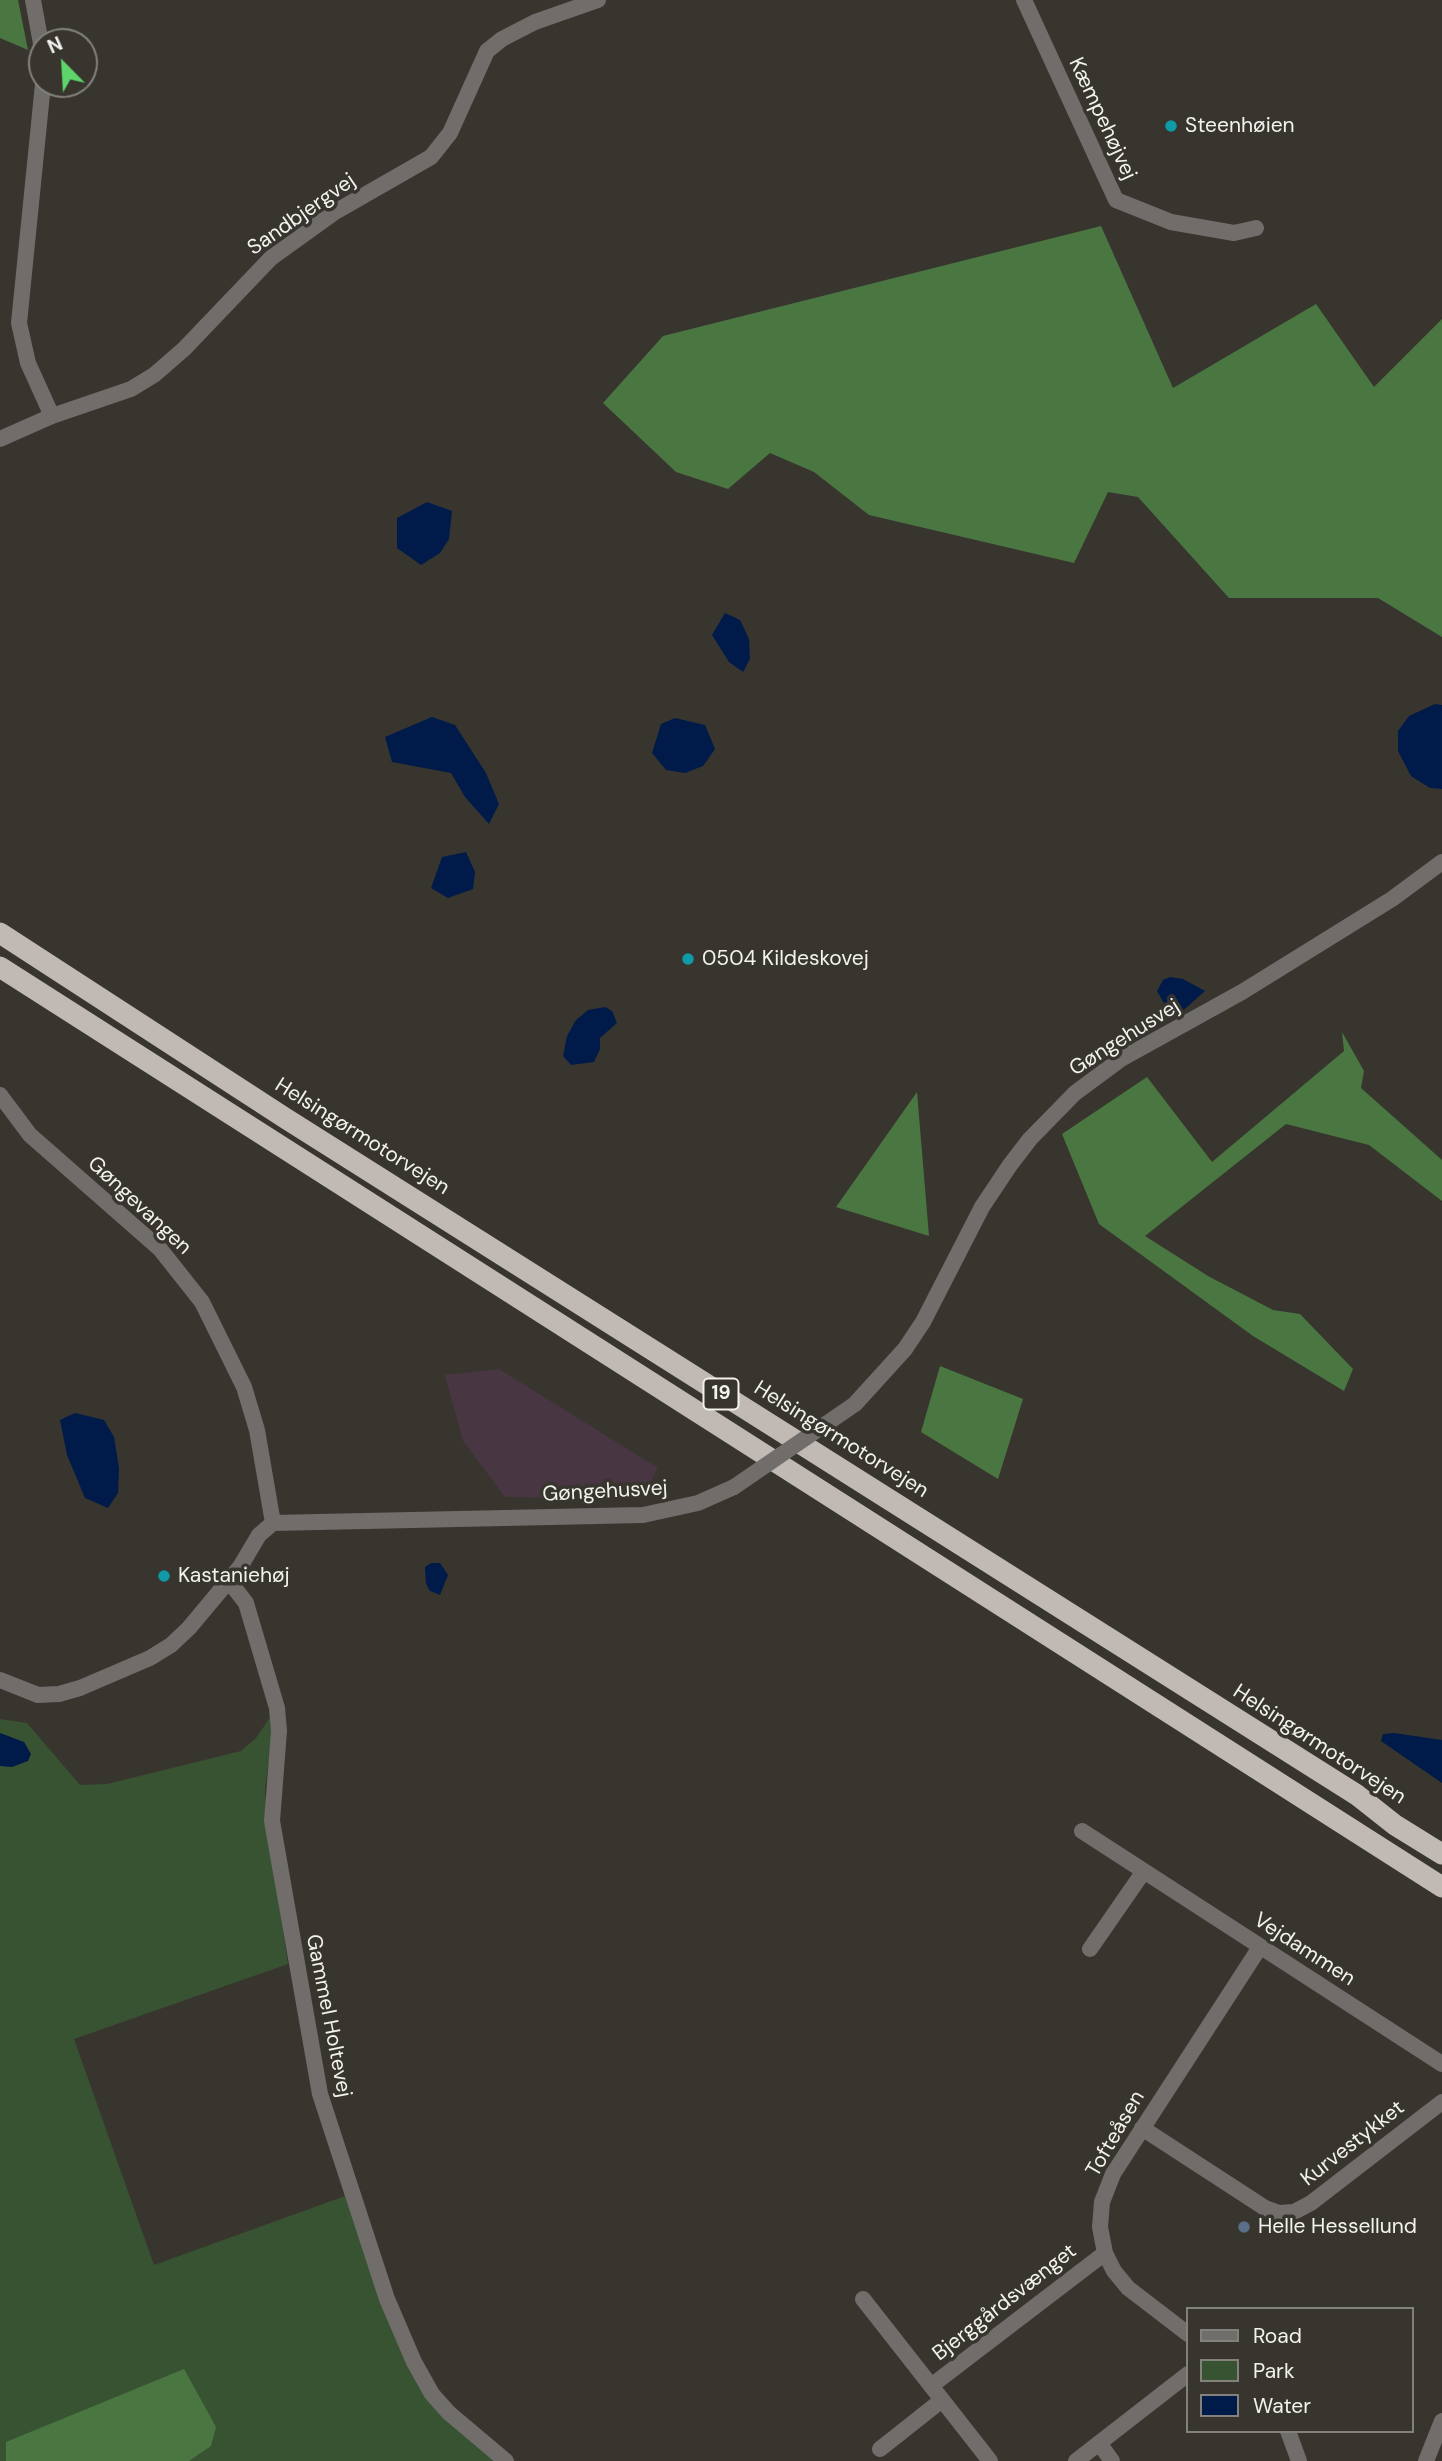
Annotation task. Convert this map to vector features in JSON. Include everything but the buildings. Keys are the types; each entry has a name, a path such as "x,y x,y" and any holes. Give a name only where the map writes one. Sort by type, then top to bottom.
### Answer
{"highway":[{"name":"Helsingørmotorvejen","path":"0,933 285,1118 1357,1795 1442,1854"},
{"name":"19","path":"0,967 1442,1887"},
{"path":"1357,1795 1442,1838"}],"street":[{"path":"33,0 38,28"},
{"name":"Sandbjergvej","path":"0,439 52,416 106,400 154,375 184,349 271,258 335,212 431,157 450,133 486,51 502,39 535,22 598,0"},
{"name":"Kæmpehøjvej","path":"1024,0 1116,200 1171,222 1234,233 1256,228"},
{"path":"42,98 19,323 28,363 52,416"},
{"name":"Gøngehusvej","path":"273,1523 643,1515 698,1503 734,1487 855,1404 905,1349 923,1322 996,1186 1030,1139 1076,1093 1121,1059 1242,992 1392,898 1442,862"},
{"name":"Gøngevangen","path":"0,1094 30,1135 160,1249 202,1302 226,1344 244,1387 257,1430 273,1523"},
{"path":"0,1680 38,1695 59,1694 127,1668 171,1645 229,1581 259,1535 273,1523"},
{"name":"Gammel Holtevej","path":"229,1581 246,1603 277,1708 279,1731 272,1821 320,2094 387,2299 414,2362 432,2394 449,2413 506,2461"},
{"name":"Vejdammen","path":"1082,1831 1442,2064"},
{"path":"1090,1950 1144,1871"},
{"name":"Tofteåsen","path":"1186,2332 1128,2288 1105,2253 1100,2227 1102,2202 1113,2174 1260,1947"},
{"name":"Kurvestykket","path":"1142,2128 1265,2208 1279,2213 1294,2212 1311,2203 1442,2102"},
{"name":"Bjerggårdsvænget","path":"931,2386 1105,2253"},
{"name":"Bjerggårdsvænget","path":"863,2299 990,2461"},
{"path":"1076,2461 1186,2376"},
{"path":"880,2449 942,2400"},
{"path":"1426,2461 1442,2421"},
{"path":"1289,2433 1299,2461"},
{"path":"1099,2443 1112,2461"}],"shaded area":[{"path":"499,1369 658,1468 642,1499 505,1497 463,1441 445,1375"}],"green space":[{"path":"0,0 18,0 28,50 0,38"},
{"path":"1101,226 1173,388 1316,304 1374,387 1442,319 1442,637 1378,598 1229,598 1138,497 1108,492 1074,563 869,515 814,472 770,453 728,489 676,472 603,403 663,336"},
{"path":"1342,1032 1364,1071 1361,1088 1442,1160 1442,1201 1369,1145 1286,1124 1145,1236 1208,1276 1273,1310 1300,1314 1353,1369 1344,1391 1253,1336 1099,1224 1062,1134 1147,1077 1212,1162 1344,1051"},
{"path":"917,1092 929,1236 836,1207"},
{"path":"940,1366 1023,1399 998,1479 921,1432"},
{"path":"271,1716 273,1732 265,1788 266,1819 288,1964 74,2039 154,2265 348,2195 412,2369 497,2461 0,2461 0,1719 27,1723 80,1785 107,1784 241,1751 256,1738"},
{"path":"184,2369 216,2427 211,2446 189,2461 6,2461 6,2442"}],"water":[{"path":"427,502 452,511 449,539 440,553 421,565 397,548 397,518"},
{"path":"725,613 740,620 749,639 750,659 743,672 729,662 712,635"},
{"path":"1435,704 1442,705 1442,789 1430,788 1411,776 1398,751 1398,731 1409,716"},
{"path":"432,717 455,725 486,773 499,804 489,824 465,797 451,773 392,762 385,737"},
{"path":"675,718 705,725 715,749 703,766 685,773 666,770 652,753 661,724"},
{"path":"466,852 475,872 473,889 448,898 431,888 442,857"},
{"path":"1170,977 1183,979 1205,991 1178,1015 1169,1012 1157,991 1163,980"},
{"path":"605,1007 612,1011 617,1023 600,1038 600,1049 594,1062 571,1065 563,1056 567,1036 576,1020 588,1010"},
{"path":"75,1413 104,1420 114,1437 119,1468 118,1493 108,1508 85,1498 67,1455 60,1420"},
{"path":"431,1563 440,1563 448,1575 440,1595 430,1591 426,1584 425,1567"},
{"path":"0,1733 24,1742 31,1754 28,1761 12,1767 0,1766"},
{"path":"1394,1733 1442,1740 1442,1783 1381,1741 1383,1734"}],"place":[{"name":"Steenhøien","path":"1171,126"},
{"name":"0504 Kildeskovej","path":"688,959"},
{"name":"Kastaniehøj","path":"164,1576"},
{"name":"Helle Hessellund","path":"1244,2227"}]}
